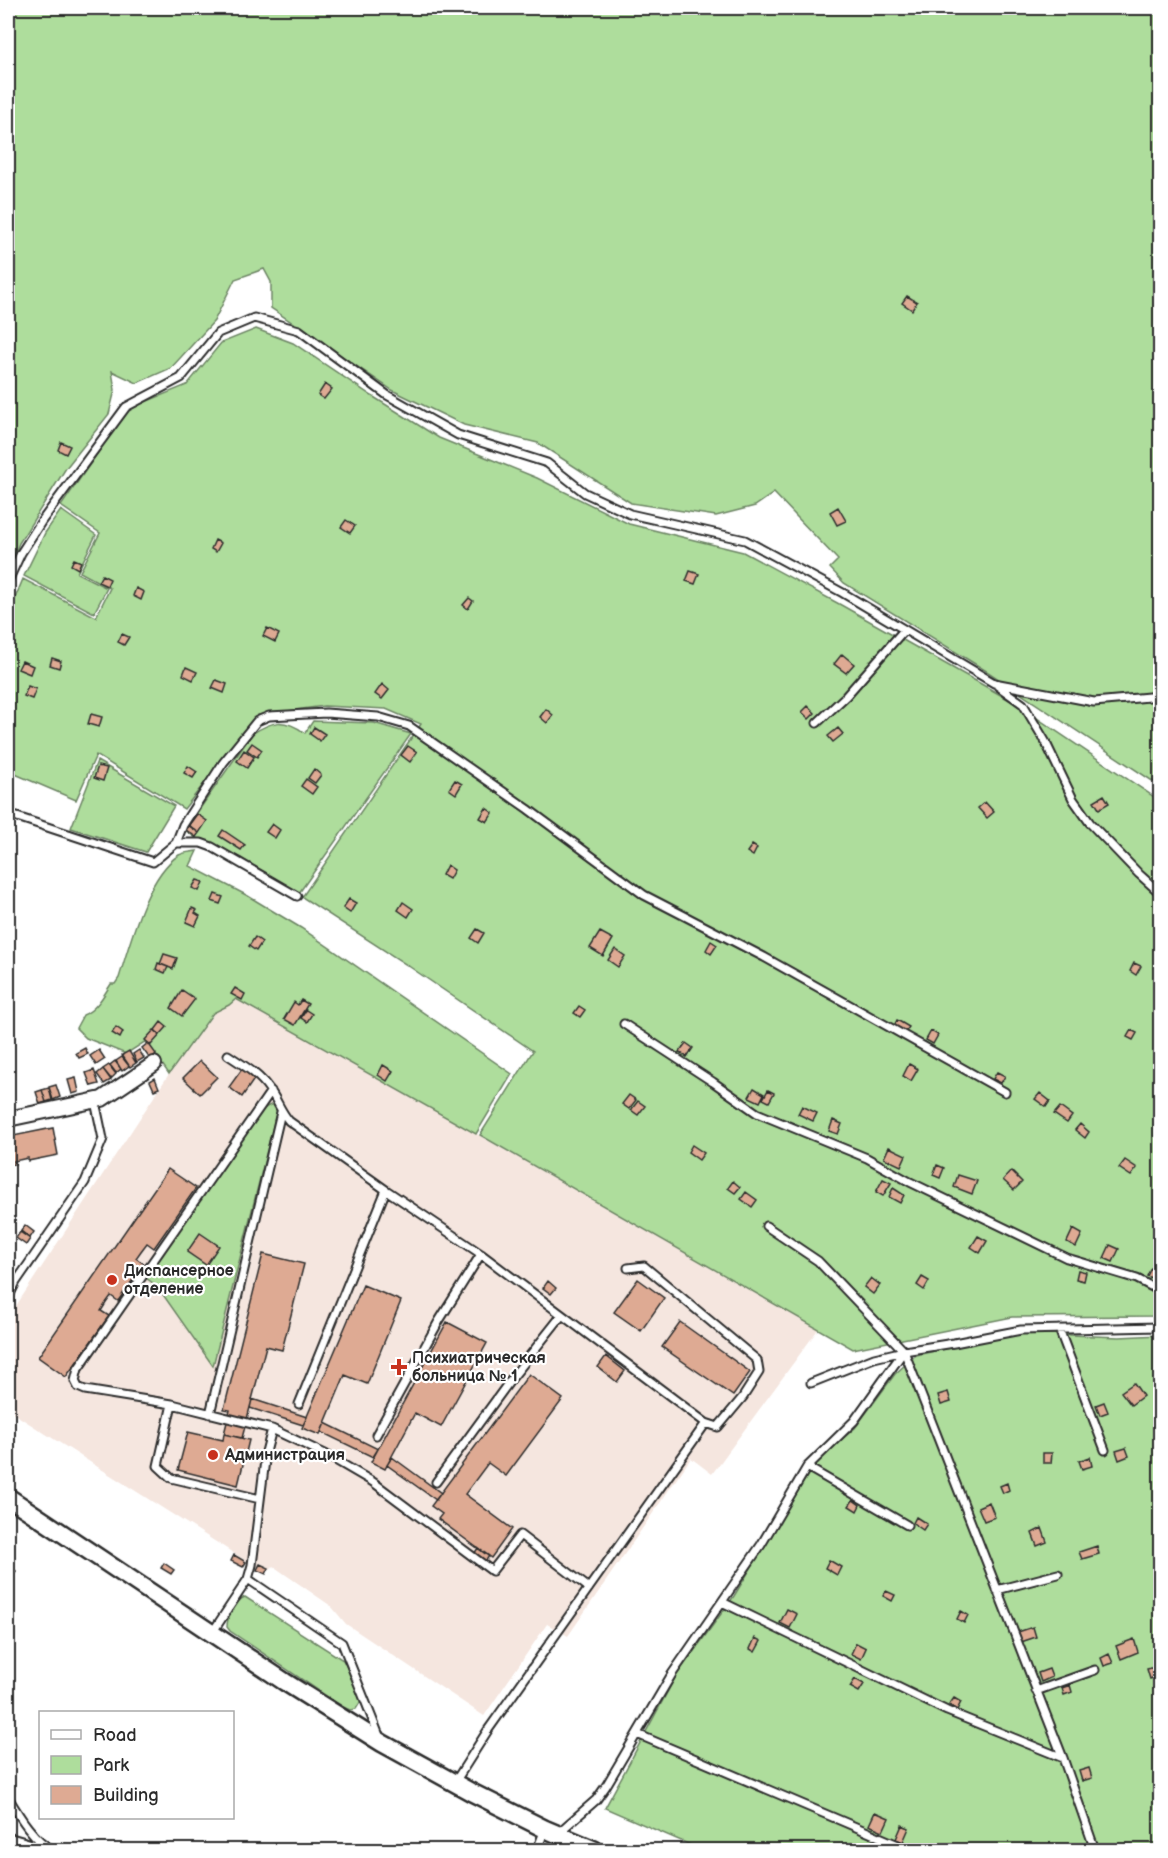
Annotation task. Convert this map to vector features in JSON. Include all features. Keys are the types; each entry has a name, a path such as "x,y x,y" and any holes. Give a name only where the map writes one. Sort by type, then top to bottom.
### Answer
{"street":[{"path":"8,1119 102,1099 154,1064"},
{"path":"8,1497 327,1709 382,1743 454,1783 595,1851"}],"lane":[{"path":"8,581 21,553 41,522 126,407 181,378 218,333 254,318 298,330 387,395 458,435 547,463 585,493 630,514 745,540 843,593 994,683 1023,704 1045,741 1073,799 1090,823 1139,874 1161,893"},
{"path":"817,723 846,696 904,630"},
{"path":"994,683 1094,702 1161,696"},
{"path":"8,814 153,862 177,843 183,825 224,764 257,721 269,716 326,713 378,717 409,726 528,809 644,895 764,957 1005,1092"},
{"path":"177,843 201,843 212,847 297,896"},
{"path":"624,1024 757,1113 867,1158 910,1182 1067,1258 1137,1279 1161,1291"},
{"path":"210,1414 281,1112 279,1104 261,1078 228,1055"},
{"path":"271,1091 75,1375 78,1387 172,1404 272,1429 325,1454 373,1482 492,1571 520,1535 590,1588"},
{"path":"8,1298 16,1282 85,1182 103,1139 95,1101"},
{"path":"281,1112 289,1121 386,1190 481,1254 706,1423 718,1427 743,1397 759,1372 757,1360 644,1266 628,1268"},
{"path":"299,1404 386,1190"},
{"path":"766,1226 819,1261 904,1351 1063,1758 1095,1851"},
{"path":"376,1436 439,1321 481,1254"},
{"path":"436,1482 512,1378 562,1315"},
{"path":"811,1383 874,1358 1021,1330 1161,1327"},
{"path":"1059,1329 1105,1450"},
{"path":"537,1851 551,1831 596,1800 672,1674 761,1545 807,1467 854,1421 904,1351"},
{"path":"172,1404 158,1466 171,1478 260,1499"},
{"path":"454,1783 488,1730 706,1423"},
{"path":"212,1633 248,1578 252,1565 266,1452 272,1429"},
{"path":"807,1467 907,1525"},
{"path":"997,1590 1058,1574"},
{"path":"248,1578 342,1643 382,1743"},
{"path":"722,1602 947,1711 1063,1758"},
{"path":"1036,1691 1095,1670"},
{"path":"637,1734 910,1851"},
{"path":"8,1797 26,1825 51,1849"},
{"path":"8,1837 51,1849"}],"shaded area":[{"name":"Психиатрическая больница № 1","path":"236,999 700,1259 822,1324 712,1474 691,1458 568,1636 547,1624 484,1716 346,1624 331,1606 273,1566 271,1569 260,1563 257,1568 8,1410 8,1318 169,1074 214,1013"}],"green space":[{"path":"8,8 1160,8 1160,786 988,672 844,583 830,568 838,560 774,493 755,506 716,516 631,503 538,443 464,425 392,390 271,308 271,282 264,269 235,279 214,321 171,368 137,383 112,371 115,390 109,414 66,468 19,543 8,570"},
{"path":"256,329 293,343 439,438 537,478 629,524 743,552 1013,702 1160,801 1160,1316 1012,1317 853,1349 480,1135 533,1051 302,897 421,724 386,709 324,706 258,715 184,809 96,755 76,800 8,771 10,723 8,721 8,615 23,579 96,617 110,588 80,572 100,533 61,506 128,409 187,385 221,343"},
{"path":"61,510 96,535 77,573 107,588 94,613 24,576 45,533"},
{"path":"313,721 374,723 411,734 299,893 241,858 196,838 185,830 252,734 266,726 278,723 291,725 305,733"},
{"path":"97,761 174,806 146,852 71,828"},
{"path":"197,851 190,866 248,896 301,928 512,1074 476,1134 236,999 213,1013 169,1074 146,1041 126,1054 86,1038 76,1028 83,1015 96,1006 111,984 115,984 119,978 141,911 158,878 179,855"},
{"path":"275,1104 277,1110 213,1366 157,1286 146,1278 257,1117 267,1107"},
{"path":"1023,1333 1119,1337 1160,1335 1160,1850 702,1850 605,1808 676,1676 734,1596 816,1461 855,1428 895,1374 916,1355"},
{"path":"245,1597 343,1660 362,1697 356,1709 350,1710 343,1707 230,1631 227,1623 230,1614 235,1605"}],"building":[{"path":"907,296 917,302 912,310 902,303"},
{"path":"325,384 332,389 324,399 318,395"},
{"path":"61,442 70,446 66,454 58,450"},
{"path":"838,507 846,521 837,525 830,512"},
{"path":"346,520 355,526 350,533 341,527"},
{"path":"215,540 221,543 216,552 211,549"},
{"path":"74,559 81,562 78,569 71,565"},
{"path":"690,571 699,574 695,584 686,581"},
{"path":"102,575 110,579 107,586 98,582"},
{"path":"136,588 144,592 141,600 133,596"},
{"path":"469,598 473,601 468,609 463,605"},
{"path":"267,628 279,634 275,642 263,636"},
{"path":"122,634 129,637 124,645 118,642"},
{"path":"842,654 854,664 846,673 834,664"},
{"path":"52,658 61,661 59,668 50,665"},
{"path":"22,661 33,666 30,674 18,669"},
{"path":"186,667 197,672 193,680 183,675"},
{"path":"216,680 227,684 224,693 212,688"},
{"path":"382,684 389,690 382,699 375,694"},
{"path":"28,686 36,689 32,699 24,696"},
{"path":"808,706 815,713 809,719 802,712"},
{"path":"546,709 553,715 547,723 540,717"},
{"path":"91,714 102,717 99,727 88,724"},
{"path":"314,727 325,734 320,741 310,734"},
{"path":"838,728 843,734 833,742 828,736"},
{"path":"252,743 262,750 257,757 247,750"},
{"path":"408,746 417,752 410,762 401,755"},
{"path":"244,750 254,757 247,768 237,761"},
{"path":"98,766 107,768 103,781 94,778"},
{"path":"188,766 197,772 193,778 184,773"},
{"path":"314,769 321,775 315,783 308,778"},
{"path":"306,779 317,787 312,794 301,786"},
{"path":"455,780 462,784 456,794 449,789"},
{"path":"1104,795 1109,803 1099,809 1094,801"},
{"path":"985,802 994,812 987,818 978,808"},
{"path":"486,808 493,813 487,822 480,818"},
{"path":"197,814 207,821 199,833 189,825"},
{"path":"272,824 280,830 275,838 266,832"},
{"path":"189,826 199,833 196,837 186,830"},
{"path":"223,830 245,845 241,850 219,836"},
{"path":"752,845 757,848 753,856 747,852"},
{"path":"447,865 454,870 449,879 442,875"},
{"path":"197,880 203,882 199,891 192,888"},
{"path":"215,894 223,897 220,904 212,901"},
{"path":"349,899 356,903 350,913 343,908"},
{"path":"403,902 413,909 408,917 398,910"},
{"path":"192,908 197,910 195,913 200,916 195,926 186,922"},
{"path":"477,929 484,933 478,943 471,938"},
{"path":"600,932 613,939 603,956 590,948"},
{"path":"255,937 262,942 256,951 249,946"},
{"path":"711,941 717,945 711,954 706,950"},
{"path":"615,949 625,956 618,967 608,960"},
{"path":"164,954 177,958 173,969 160,964"},
{"path":"158,963 168,967 165,973 156,969"},
{"path":"1134,963 1141,966 1136,975 1130,971"},
{"path":"235,988 245,994 242,1000 231,994"},
{"path":"182,990 195,999 182,1016 171,1008"},
{"path":"301,1000 308,1004 295,1025 284,1019 294,1002 298,1005"},
{"path":"579,1006 585,1010 580,1017 574,1013"},
{"path":"306,1010 312,1014 307,1022 301,1018"},
{"path":"897,1020 909,1027 904,1034 893,1028"},
{"path":"161,1022 167,1027 160,1035 155,1030"},
{"path":"116,1027 123,1032 120,1038 112,1033"},
{"path":"154,1030 160,1035 151,1045 145,1040"},
{"path":"1131,1030 1137,1033 1133,1040 1127,1037"},
{"path":"931,1031 938,1035 933,1044 926,1040"},
{"path":"148,1043 156,1054 150,1059 142,1048"},
{"path":"686,1043 693,1048 687,1057 679,1052"},
{"path":"85,1048 88,1054 79,1058 76,1053"},
{"path":"99,1050 105,1059 96,1065 90,1056"},
{"path":"139,1050 144,1058 137,1062 133,1054"},
{"path":"129,1051 136,1063 130,1067 122,1055"},
{"path":"122,1057 129,1066 122,1071 116,1061"},
{"path":"115,1061 121,1069 116,1073 110,1065"},
{"path":"200,1061 217,1077 200,1094 183,1078"},
{"path":"909,1064 918,1069 911,1081 903,1076"},
{"path":"109,1065 116,1074 111,1079 103,1069"},
{"path":"383,1065 393,1071 387,1081 378,1075"},
{"path":"103,1069 111,1080 104,1084 97,1074"},
{"path":"242,1069 255,1078 242,1097 229,1087"},
{"path":"94,1070 99,1084 91,1086 86,1073"},
{"path":"997,1072 1005,1076 1001,1083 993,1079"},
{"path":"76,1078 79,1092 72,1094 68,1080"},
{"path":"155,1078 159,1088 154,1090 150,1081"},
{"path":"56,1085 60,1097 53,1100 49,1087"},
{"path":"49,1088 52,1100 46,1102 42,1090"},
{"path":"754,1088 764,1094 760,1102 749,1097"},
{"path":"42,1090 46,1102 40,1104 36,1092"},
{"path":"768,1090 774,1093 769,1102 763,1099"},
{"path":"1040,1093 1050,1101 1046,1107 1035,1099"},
{"path":"629,1095 636,1100 629,1109 622,1104"},
{"path":"638,1101 645,1106 638,1115 631,1110"},
{"path":"802,1106 817,1113 813,1121 798,1114"},
{"path":"1060,1107 1072,1116 1067,1123 1054,1114"},
{"path":"833,1120 842,1124 838,1134 829,1131"},
{"path":"1080,1124 1089,1132 1085,1138 1075,1130"},
{"path":"53,1128 58,1155 28,1161 28,1158 8,1165 8,1137"},
{"path":"692,1145 704,1153 699,1160 688,1152"},
{"path":"889,1147 906,1155 901,1166 884,1158"},
{"path":"1125,1160 1137,1168 1131,1176 1119,1168"},
{"path":"937,1165 944,1168 940,1178 933,1175"},
{"name":"Диспансерное отделение","path":"168,1169 196,1188 154,1248 147,1243 136,1258 144,1264 118,1301 111,1296 106,1303 101,1311 109,1316 66,1377 38,1357"},
{"path":"1011,1171 1022,1182 1014,1190 1003,1180"},
{"path":"958,1175 977,1181 972,1194 954,1187"},
{"path":"883,1179 891,1183 883,1196 876,1192"},
{"path":"733,1181 740,1187 735,1193 728,1188"},
{"path":"893,1188 904,1195 900,1203 889,1197"},
{"path":"746,1192 757,1200 752,1207 741,1199"},
{"path":"25,1225 34,1232 30,1238 21,1231"},
{"path":"1073,1229 1082,1234 1076,1247 1067,1242"},
{"path":"20,1232 30,1239 26,1245 16,1238"},
{"path":"200,1233 219,1246 206,1265 187,1252"},
{"path":"978,1236 987,1241 980,1253 971,1247"},
{"path":"1110,1245 1119,1249 1113,1262 1104,1258"},
{"path":"263,1254 304,1264 282,1350 266,1346 242,1438 224,1434 230,1410 224,1409"},
{"path":"1151,1268 1158,1271 1155,1279 1147,1276"},
{"path":"1078,1270 1086,1272 1084,1281 1076,1279"},
{"path":"922,1277 929,1281 924,1290 917,1285"},
{"path":"871,1278 880,1285 873,1294 864,1287"},
{"path":"638,1279 664,1298 641,1331 614,1312"},
{"path":"548,1281 556,1288 551,1294 543,1288"},
{"path":"363,1285 401,1301 367,1384 345,1375 320,1435 302,1428"},
{"path":"447,1322 487,1343 441,1427 415,1413 385,1469 371,1462"},
{"path":"680,1322 750,1372 733,1396 662,1347"},
{"path":"606,1356 625,1371 617,1382 598,1367"},
{"path":"529,1374 563,1399 506,1476 488,1463 465,1494 512,1529 491,1558 438,1519 442,1514 431,1506"},
{"path":"1134,1383 1143,1396 1131,1405 1121,1392"},
{"path":"948,1392 951,1402 941,1405 938,1395"},
{"path":"252,1399 307,1417 303,1425 250,1408"},
{"path":"1104,1402 1108,1412 1100,1415 1096,1405"},
{"path":"325,1423 378,1449 373,1457 321,1432"},
{"name":"Администрация","path":"188,1432 223,1440 224,1434 249,1440 238,1485 178,1470"},
{"path":"1126,1448 1129,1456 1119,1460 1116,1451"},
{"path":"1043,1453 1052,1453 1051,1463 1043,1463"},
{"path":"392,1457 441,1493 436,1500 387,1465"},
{"path":"1090,1457 1092,1466 1082,1469 1079,1461"},
{"path":"1007,1483 1009,1490 1003,1493 1000,1486"},
{"path":"853,1500 860,1505 857,1511 849,1506"},
{"path":"989,1502 995,1517 984,1521 978,1507"},
{"path":"916,1517 927,1524 923,1530 913,1523"},
{"path":"1042,1528 1047,1542 1037,1546 1032,1533"},
{"path":"1097,1546 1099,1554 1082,1559 1079,1552"},
{"path":"478,1548 489,1556 485,1562 474,1554"},
{"path":"234,1555 246,1562 243,1567 231,1561"},
{"path":"829,1560 841,1567 837,1575 825,1568"},
{"path":"164,1563 174,1570 171,1574 161,1568"},
{"path":"260,1564 269,1568 266,1574 257,1570"},
{"path":"9,1565 16,1571 10,1578 8,1576"},
{"path":"886,1591 895,1595 892,1601 883,1596"},
{"path":"787,1609 797,1614 790,1628 780,1623"},
{"path":"961,1611 968,1615 964,1623 957,1619"},
{"path":"1033,1627 1036,1637 1021,1642 1018,1632"},
{"path":"755,1638 761,1641 755,1652 750,1649"},
{"path":"1134,1639 1138,1652 1121,1659 1116,1646"},
{"path":"856,1643 866,1648 861,1659 851,1654"},
{"path":"1109,1654 1113,1663 1104,1666 1101,1658"},
{"path":"1159,1666 1160,1675 1150,1679 1147,1669"},
{"path":"1049,1669 1052,1677 1041,1682 1038,1673"},
{"path":"855,1679 864,1684 859,1692 850,1687"},
{"path":"1070,1685 1072,1692 1064,1695 1062,1688"},
{"path":"954,1698 961,1702 957,1710 949,1705"},
{"path":"1089,1768 1092,1778 1082,1781 1079,1771"},
{"path":"875,1812 889,1818 883,1831 869,1825"},
{"path":"902,1825 909,1828 903,1842 896,1839"}],"place":[{"name":"Диспансерное отделение","path":"112,1280"},
{"name":"Психиатрическая больница № 1","path":"399,1367"},
{"name":"Администрация","path":"213,1455"}]}
